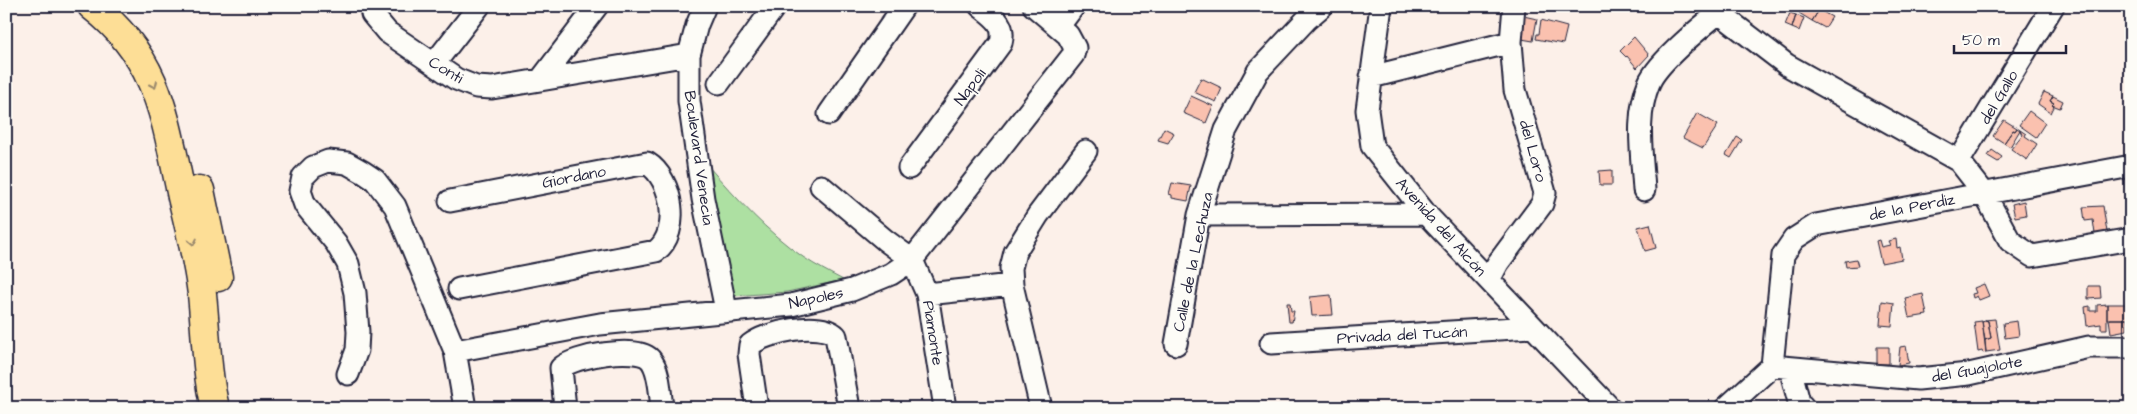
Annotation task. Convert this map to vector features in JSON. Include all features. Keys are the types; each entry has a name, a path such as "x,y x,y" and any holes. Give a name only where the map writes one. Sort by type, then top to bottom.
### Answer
{"main road":[{"path":"92,6 140,40 159,50 173,80 184,112 216,260 233,408"},
{"path":"120,6 140,40 166,118 197,263 209,374 215,408"}],"street":[{"name":"Conti","path":"371,6 372,14 387,32 456,79 476,87 492,88 542,78 689,55"},
{"path":"434,64 479,6"},
{"path":"542,78 597,6"},
{"name":"Boulevard Venecia","path":"705,6 696,25 689,55 689,101 703,199 726,310"},
{"path":"719,83 775,6"},
{"path":"828,114 904,6"},
{"name":"Napoli","path":"909,168 1001,43 1002,27 997,20 980,6"},
{"path":"1034,6 1059,26 1074,6"},
{"name":"Calle de la Lechuza","path":"1176,344 1199,215 1226,130 1258,71 1307,19 1322,6"},
{"name":"Avenida del Alcón","path":"1381,6 1367,110 1372,146 1426,214 1532,328 1610,408"},
{"name":"del Loro","path":"1489,280 1498,262 1542,204 1545,193 1515,90 1511,42 1514,6"},
{"name":"del Gallo","path":"1959,162 2053,6"},
{"path":"1644,190 1640,120 1649,83 1669,56 1723,10 1787,65 1959,162 1984,193 2010,241 2032,256 2131,239"},
{"name":"Napoles","path":"455,350 600,324 791,305 852,290 891,274 912,260 1073,55 1075,48 1072,41 1059,26"},
{"path":"1371,77 1511,42"},
{"path":"1041,408 1012,285 1011,268 1019,244 1038,215 1086,151"},
{"path":"348,374 356,350 358,332 355,293 348,264 336,243 305,205 300,191 303,177 312,167 328,161 347,163 375,180 395,206 455,350 465,408"},
{"name":"Giordano","path":"450,201 647,163 661,175 670,207 671,223 668,238 664,245 656,251 459,289"},
{"path":"1984,193 2131,166"},
{"path":"821,186 885,240 912,260"},
{"name":"de la Perdiz","path":"1781,367 1783,255 1794,239 1816,225 1984,193"},
{"path":"670,207 703,199"},
{"path":"1199,215 1426,214"},
{"name":"Piamonte","path":"912,260 927,294 945,408"},
{"path":"927,294 1012,285"},
{"path":"791,305 794,329"},
{"path":"600,324 606,353"},
{"name":"Privada del Tucán","path":"1271,343 1532,328"},
{"path":"757,408 749,354 750,345 764,337 794,329 824,330 830,331 836,336 849,408"},
{"name":"del Guajolote","path":"1781,367 1918,379 1969,374 2089,347 2126,346"},
{"path":"565,408 561,368 566,363 606,353 644,355 650,360 654,367 662,408"},
{"path":"1726,408 1781,367 1798,402 1804,408"}],"green space":[{"path":"708,166 741,203 777,237 808,260 843,280 787,292 733,296 729,292"}],"building":[{"path":"1802,6 1813,6 1819,10 1812,21 1799,13"},
{"path":"1819,10 1832,17 1825,28 1812,21"},
{"path":"1790,13 1796,15 1792,28 1785,25"},
{"path":"1519,15 1537,19 1533,41 1516,38"},
{"path":"1796,15 1804,18 1799,31 1792,28"},
{"path":"1541,20 1567,27 1563,44 1536,39 1537,34 1539,34"},
{"path":"1634,37 1649,55 1637,68 1620,51"},
{"path":"1201,78 1222,88 1216,102 1194,92"},
{"path":"2044,92 2053,96 2050,101 2054,103 2051,113 2038,104"},
{"path":"1191,96 1213,106 1206,123 1183,113"},
{"path":"2053,96 2063,101 2060,108 2052,105 2054,103 2050,101"},
{"path":"2029,111 2045,123 2036,137 2019,125"},
{"path":"1697,113 1718,125 1703,148 1683,138"},
{"path":"2004,120 2017,128 2015,131 2013,130 2004,143 1993,136"},
{"path":"1164,128 1174,133 1168,143 1158,140"},
{"path":"2017,128 2020,130 2010,147 2004,143 2013,130 2015,131"},
{"path":"2020,130 2037,144 2027,160 2011,149 2022,135"},
{"path":"1737,137 1742,140 1731,158 1726,155"},
{"path":"1992,150 2002,157 1998,162 1988,156"},
{"path":"1612,170 1612,185 1600,185 1599,171"},
{"path":"1172,183 1191,186 1188,201 1172,198 1172,195 1169,194"},
{"path":"2024,201 2026,215 2015,217 2012,204"},
{"path":"2103,206 2107,232 2095,234 2093,220 2085,221 2083,207"},
{"path":"1650,224 1656,248 1645,251 1638,227"},
{"path":"1896,239 1897,248 1900,247 1902,259 1881,263 1876,241 1879,240 1881,247 1890,245 1888,241"},
{"path":"1856,259 1858,266 1846,267 1845,261"},
{"path":"1984,284 1989,296 1979,300 1977,296 1973,298 1972,294 1976,293 1974,288"},
{"path":"2088,286 2100,286 2101,298 2088,299"},
{"path":"1923,294 1927,315 1909,318 1905,298"},
{"path":"1331,295 1333,315 1312,316 1310,297"},
{"path":"1882,301 1894,303 1892,326 1880,325"},
{"path":"1287,303 1290,303 1291,311 1294,311 1292,322 1289,322"},
{"path":"2107,304 2107,329 2101,329 2101,324 2087,326 2085,307 2090,306 2090,311 2097,311 2097,305"},
{"path":"2107,304 2128,304 2129,319 2107,319"},
{"path":"1995,319 2000,350 1986,352 1985,340 1991,338 1988,321 1985,320"},
{"path":"2109,319 2127,319 2127,330 2111,333"},
{"path":"1982,321 1988,321 1991,338 1985,340"},
{"path":"1982,321 1986,352 1983,353 1982,351 1978,352 1974,322"},
{"path":"2017,321 2019,336 2005,338 2003,323"},
{"path":"1906,346 1909,363 1898,365 1900,347"},
{"path":"1877,347 1889,347 1889,364 1877,364"}]}
